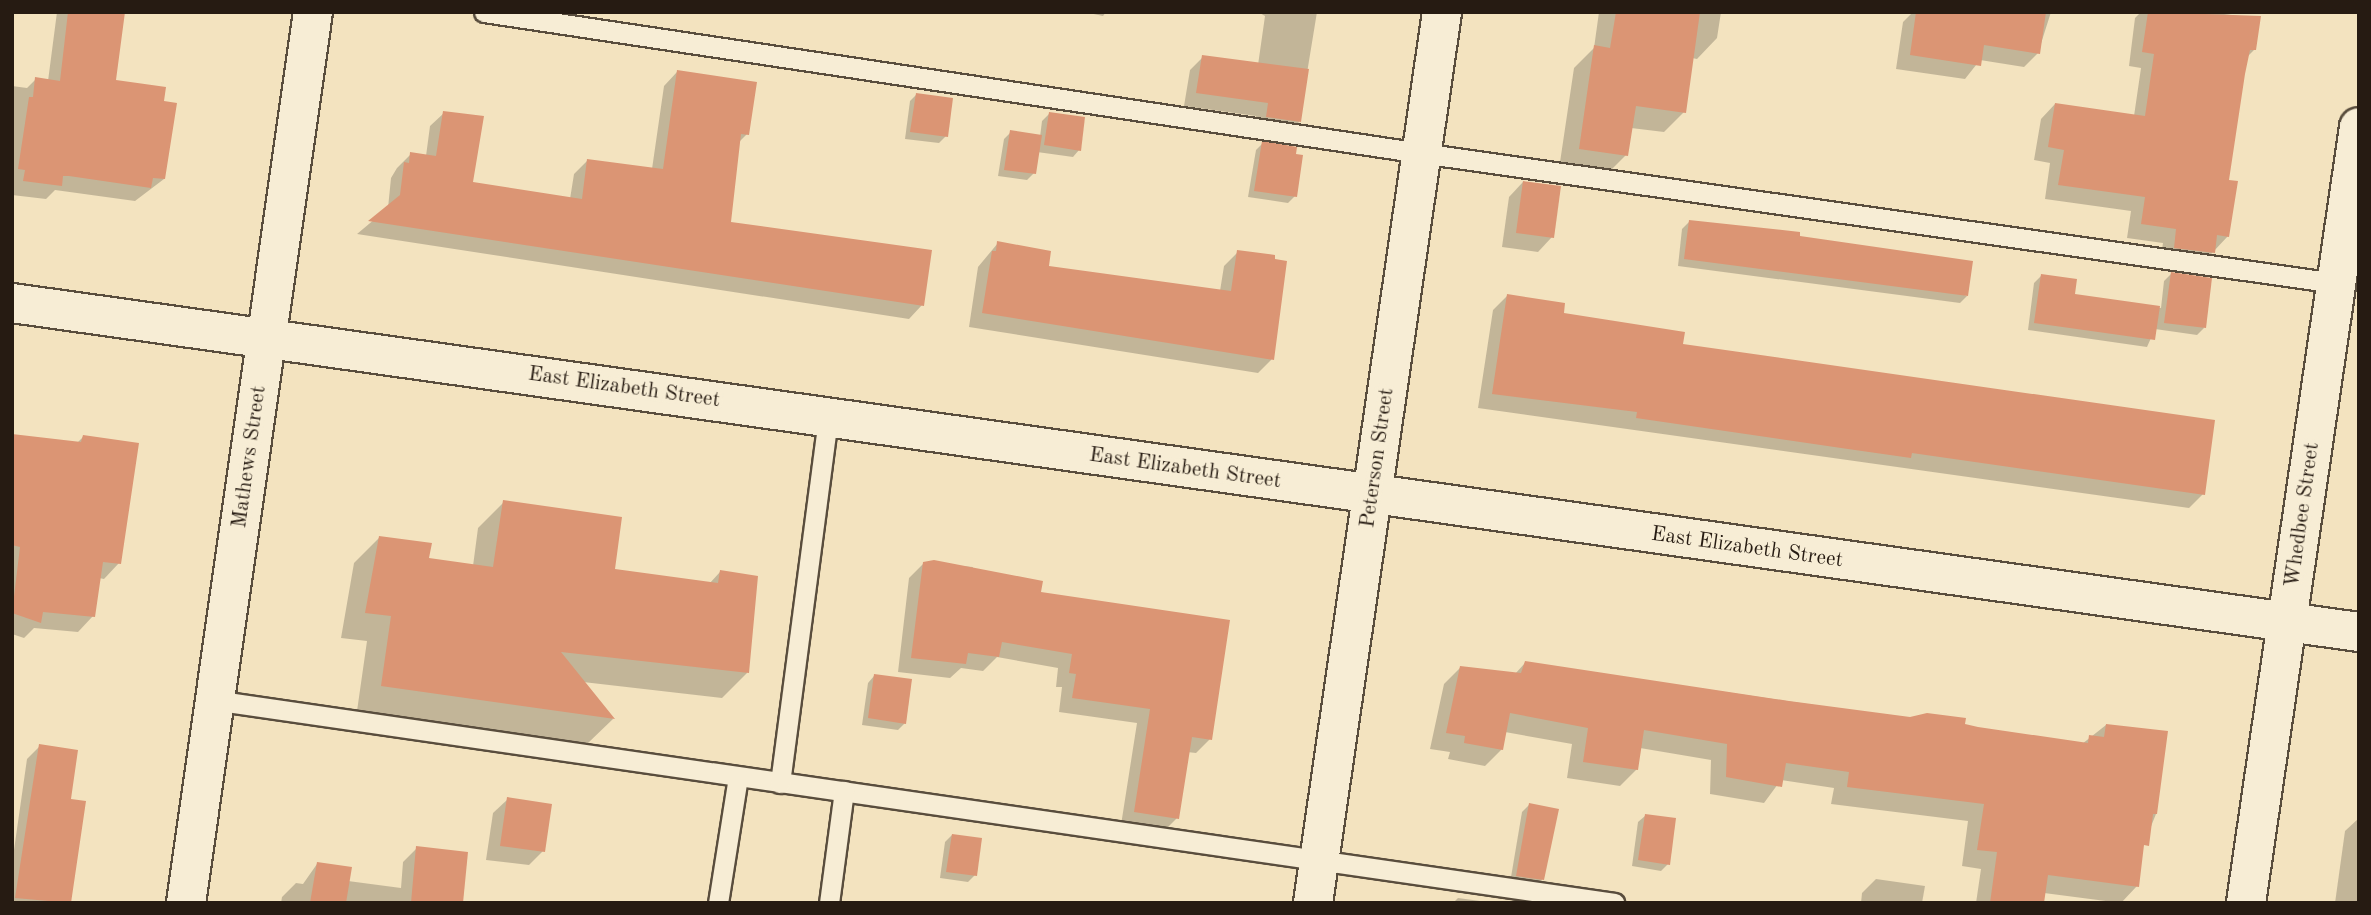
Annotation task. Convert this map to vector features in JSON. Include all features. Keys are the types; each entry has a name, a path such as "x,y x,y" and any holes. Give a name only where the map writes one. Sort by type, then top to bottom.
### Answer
{"street":[{"name":"Mathews Street","path":"186,903 313,12"},
{"name":"Peterson Street","path":"1313,903 1442,12"},
{"name":"Whedbee Street","path":"2246,903 2336,283 2351,236 2359,127"},
{"name":"East Elizabeth Street","path":"12,303 1372,496 2359,632"}],"lane":[{"path":"484,12 1422,153 2336,283"},
{"path":"780,783 828,417"},
{"path":"213,701 1614,903"},
{"path":"719,903 738,777"},
{"path":"829,903 844,791"}],"building":[{"path":"68,12 125,12 116,80 166,87 164,101 177,103 165,179 153,178 151,188 69,176 63,176 62,186 23,181 25,170 18,169 29,97 33,97 35,77 60,81"},
{"path":"1616,12 1700,12 1686,113 1636,106 1628,156 1579,149 1594,45 1610,48"},
{"path":"1916,12 2046,12 2040,54 1984,45 1981,66 1910,55"},
{"path":"2148,12 2261,16 2256,50 2250,50 2245,74 2229,180 2238,181 2229,237 2217,235 2215,253 2174,248 2176,229 2141,224 2145,197 2058,185 2064,150 2048,147 2055,103 2145,116 2154,54 2142,52"},
{"path":"1202,55 1309,69 1301,122 1266,117 1268,103 1196,93"},
{"path":"677,70 757,82 749,135 741,134 731,222 932,250 924,306 368,221 400,195 404,162 409,163 410,152 436,156 443,111 484,116 473,182 582,199 587,159 663,169"},
{"path":"916,93 953,98 948,137 910,132"},
{"path":"1049,112 1085,117 1081,151 1044,145"},
{"path":"1010,130 1042,135 1036,174 1004,170"},
{"path":"1262,141 1297,147 1296,154 1303,155 1297,197 1254,191"},
{"path":"1523,181 1561,186 1554,238 1516,233"},
{"path":"1689,220 1800,232 1800,236 1973,261 1968,296 1684,259"},
{"path":"997,241 1051,251 1049,266 1231,291 1237,250 1275,255 1275,259 1287,261 1274,360 982,313 992,251 996,251"},
{"path":"2171,272 2212,278 2206,328 2164,323"},
{"path":"2041,274 2077,279 2075,294 2160,306 2155,340 2034,323"},
{"path":"1507,294 1565,303 1564,313 1685,332 1683,344 2215,420 2205,495 1912,453 1911,458 1636,418 1637,412 1492,394"},
{"path":"12,434 81,442 83,435 139,443 121,564 103,562 95,617 43,612 41,623 12,613 20,547 12,545"},
{"path":"503,500 622,517 615,569 718,583 720,570 758,576 749,673 561,652 615,719 381,686 391,616 365,613 379,536 432,543 429,558 493,567"},
{"path":"934,560 1043,581 1041,592 1230,620 1212,740 1192,737 1179,819 1134,812 1150,709 1072,698 1076,674 1069,673 1072,654 1002,642 999,657 968,653 966,664 911,658 923,562"},
{"path":"1525,661 1910,717 1927,713 1966,718 1965,724 1978,727 2088,743 2089,735 2104,737 2106,724 2168,731 2157,814 2153,814 2149,846 2144,845 2139,887 2048,875 2044,903 1990,903 1997,852 1977,850 1984,804 1847,787 1849,772 1786,763 1782,787 1726,777 1727,744 1644,730 1638,770 1583,762 1588,728 1510,713 1503,750 1464,743 1465,736 1446,733 1460,666 1521,673"},
{"path":"874,674 912,679 906,724 868,718"},
{"path":"39,744 78,750 71,799 86,801 71,903 15,898"},
{"path":"507,797 552,804 545,852 500,846"},
{"path":"1529,803 1559,809 1544,880 1516,876"},
{"path":"1645,814 1676,818 1670,865 1638,860"},
{"path":"952,834 982,838 977,876 946,872"},
{"path":"416,846 468,852 463,903 411,903"},
{"path":"317,862 352,867 346,903 310,903"}]}
